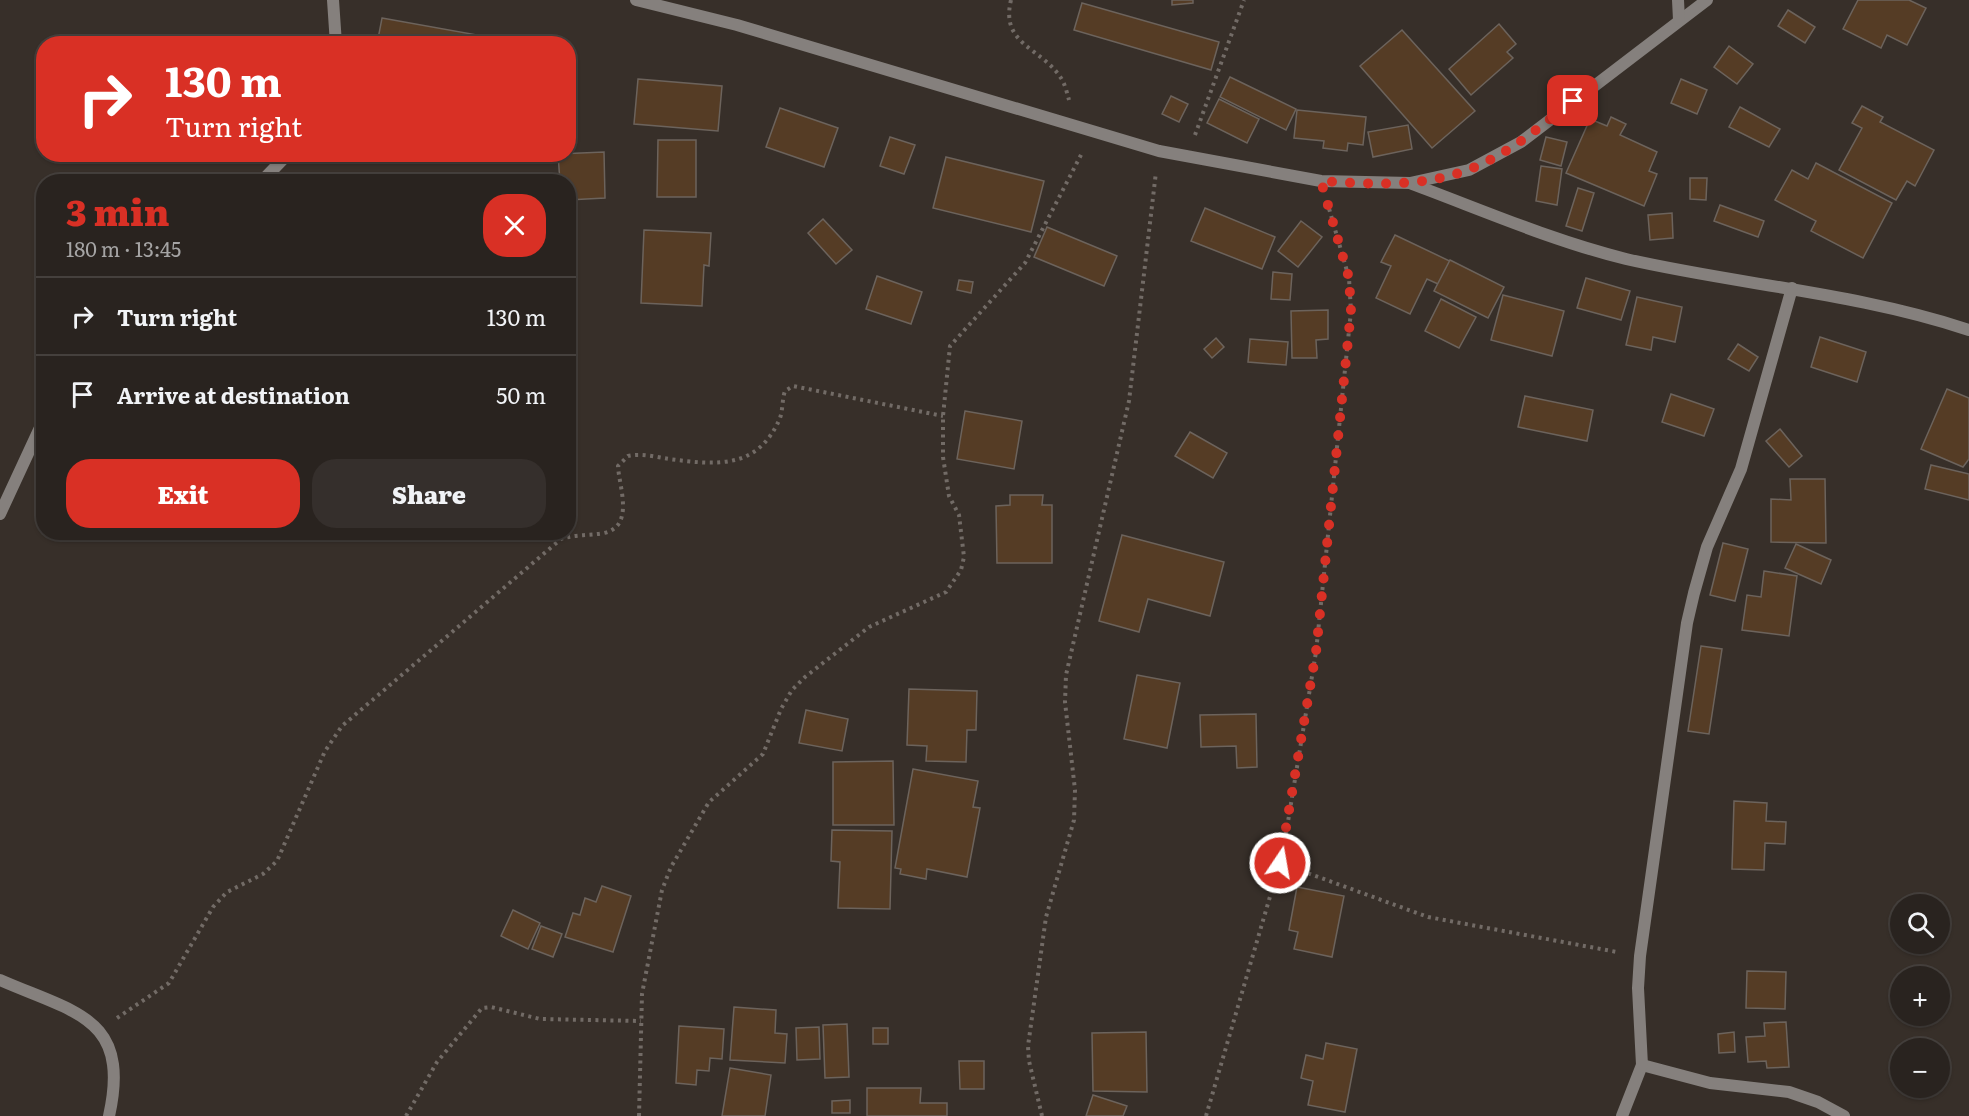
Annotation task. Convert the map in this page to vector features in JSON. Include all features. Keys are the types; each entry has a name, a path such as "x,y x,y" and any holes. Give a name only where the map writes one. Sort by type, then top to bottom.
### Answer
{"street":[{"path":"333,0 335,36"},
{"path":"636,0 737,25 1159,151 1321,181 1410,183 1469,170 1521,142 1707,0"},
{"path":"1678,0 1678,20"},
{"path":"269,174 280,162"},
{"path":"1410,183 1612,255 1792,288 1940,320 1969,330"},
{"path":"1622,1116 1642,1065 1638,988 1640,956 1687,623 1707,547 1741,469 1792,288"},
{"path":"0,514 36,436"},
{"path":"0,980 84,1016 99,1030 110,1045 114,1071 109,1116"},
{"path":"1642,1065 1710,1083 1789,1092 1818,1102 1844,1116"}],"path":[{"path":"1011,0 1008,25 1014,35 1050,64 1062,79 1078,127"},
{"path":"1188,156 1244,0"},
{"path":"639,1116 642,994 662,890 697,819 709,802 763,754 780,708 804,677 869,627 946,592 961,570 964,557 959,515 949,496 945,480 943,416 950,346 1024,263 1093,131"},
{"path":"1042,1116 1029,1061 1029,1046 1046,917 1074,820 1075,790 1065,702 1066,675 1129,401 1159,151"},
{"path":"1206,1116 1280,863 1316,652 1351,311 1349,278 1321,181"},
{"path":"576,534 603,533 618,524 624,512 618,466 628,456 720,463 742,459 760,448 767,440 779,419 785,391 793,386 943,416"},
{"path":"99,1030 169,983 213,907 227,892 263,874 277,861 325,751 342,726 560,540"},
{"path":"1280,863 1436,919 1640,956"},
{"path":"406,1116 437,1062 482,1008 490,1007 540,1019 641,1021"}],"building":[{"path":"1172,0 1193,0 1193,3 1172,5"},
{"path":"1858,0 1909,0 1926,8 1907,45 1887,35 1881,48 1843,29"},
{"path":"1082,3 1219,42 1211,70 1074,30"},
{"path":"1788,10 1815,27 1805,43 1778,26"},
{"path":"382,18 483,36 379,36"},
{"path":"1499,24 1516,44 1507,52 1513,58 1471,95 1449,69"},
{"path":"1402,30 1475,111 1432,148 1360,66"},
{"path":"1729,46 1753,64 1737,84 1714,67"},
{"path":"1230,77 1296,109 1286,130 1220,97"},
{"path":"638,79 722,86 718,131 634,124"},
{"path":"1681,79 1707,90 1697,114 1671,103"},
{"path":"1171,96 1188,104 1179,122 1162,114"},
{"path":"1219,99 1259,119 1247,143 1207,123"},
{"path":"1862,106 1883,117 1880,122 1934,150 1915,186 1907,181 1896,200 1839,170 1862,128 1852,123"},
{"path":"1740,107 1780,129 1769,147 1729,127"},
{"path":"780,108 838,128 824,167 766,147"},
{"path":"1297,110 1366,117 1363,145 1348,143 1347,151 1323,148 1324,141 1294,138"},
{"path":"1611,117 1626,124 1620,135 1657,152 1649,171 1657,174 1644,206 1566,173 1590,119 1607,126"},
{"path":"1408,125 1412,149 1373,157 1368,132"},
{"path":"890,137 915,145 904,174 880,166"},
{"path":"1546,137 1567,142 1561,166 1540,160"},
{"path":"658,140 696,140 696,197 657,197"},
{"path":"604,152 605,198 576,200 576,174 559,174 559,162 576,162 576,153"},
{"path":"946,157 1044,181 1031,232 933,208"},
{"path":"1816,163 1892,203 1863,258 1811,231 1816,221 1775,200 1792,170 1808,179"},
{"path":"1541,166 1562,169 1557,205 1536,201"},
{"path":"1690,178 1707,178 1706,200 1690,199"},
{"path":"1578,188 1594,193 1582,231 1566,226"},
{"path":"1720,205 1764,221 1758,237 1714,221"},
{"path":"1205,208 1275,237 1262,269 1191,241"},
{"path":"1672,213 1673,238 1650,240 1648,215"},
{"path":"823,219 852,250 836,264 808,233"},
{"path":"1301,221 1322,237 1298,267 1278,251"},
{"path":"1047,227 1117,256 1104,286 1034,257"},
{"path":"644,230 711,233 709,266 704,265 702,306 641,303"},
{"path":"1395,235 1458,265 1447,288 1427,279 1410,314 1376,298 1391,266 1381,262"},
{"path":"1450,260 1504,287 1488,318 1434,291"},
{"path":"1273,272 1292,274 1290,300 1271,299"},
{"path":"877,276 922,292 911,324 866,309"},
{"path":"1586,278 1630,291 1621,320 1577,308"},
{"path":"959,280 973,282 971,293 957,290"},
{"path":"1503,295 1564,311 1552,356 1491,340"},
{"path":"1637,297 1682,307 1675,342 1653,337 1651,350 1626,345"},
{"path":"1441,299 1476,317 1459,348 1425,331"},
{"path":"1328,310 1328,339 1316,340 1317,358 1292,358 1291,311"},
{"path":"1820,337 1866,352 1857,382 1811,367"},
{"path":"1216,338 1224,347 1212,358 1204,349"},
{"path":"1250,339 1288,342 1286,365 1248,362"},
{"path":"1738,344 1758,357 1749,371 1728,359"},
{"path":"1947,389 1969,398 1969,459 1963,467 1921,449"},
{"path":"1671,394 1714,409 1704,436 1662,422"},
{"path":"1525,396 1593,410 1587,441 1518,427"},
{"path":"965,411 1022,421 1014,469 957,459"},
{"path":"1780,429 1802,456 1789,467 1766,441"},
{"path":"1190,432 1227,453 1213,478 1175,456"},
{"path":"1931,465 1969,474 1969,500 1925,489"},
{"path":"1790,479 1825,479 1826,543 1771,542 1771,499 1791,500"},
{"path":"1010,495 1043,495 1042,505 1052,505 1052,563 997,563 996,506 1010,505"},
{"path":"1122,535 1224,562 1210,616 1148,599 1139,632 1099,621"},
{"path":"1723,543 1748,549 1735,601 1710,595"},
{"path":"1796,544 1831,560 1821,584 1785,568"},
{"path":"1764,571 1797,576 1789,636 1742,630 1747,595 1761,597"},
{"path":"1701,646 1722,649 1709,734 1688,731"},
{"path":"1137,675 1180,683 1167,748 1124,739"},
{"path":"909,689 977,691 976,730 967,730 966,762 926,761 927,746 907,745"},
{"path":"806,710 848,719 842,751 799,743"},
{"path":"1256,714 1257,767 1237,768 1236,746 1201,747 1200,715"},
{"path":"893,761 894,825 833,825 833,762"},
{"path":"913,769 978,781 973,807 980,808 967,877 927,869 926,879 900,874 901,869 895,868"},
{"path":"1734,801 1767,803 1766,821 1786,822 1785,844 1765,843 1764,870 1732,869"},
{"path":"832,830 892,831 890,909 838,908 840,862 831,861"},
{"path":"602,886 631,896 613,952 565,937 573,913 580,915 585,898 596,902"},
{"path":"1297,887 1344,896 1332,957 1294,949 1298,932 1289,930"},
{"path":"513,910 540,923 528,949 501,936"},
{"path":"541,926 562,934 553,957 532,949"},
{"path":"1747,971 1786,972 1785,1009 1746,1008"},
{"path":"734,1007 776,1010 775,1033 787,1034 785,1063 730,1060"},
{"path":"1786,1022 1789,1067 1767,1068 1766,1061 1748,1062 1746,1037 1765,1036 1764,1023"},
{"path":"847,1024 849,1077 825,1078 823,1025"},
{"path":"679,1026 724,1029 722,1059 710,1058 709,1071 697,1070 696,1085 676,1083"},
{"path":"819,1027 820,1059 797,1060 796,1028"},
{"path":"873,1028 888,1028 888,1044 873,1044"},
{"path":"1146,1032 1147,1092 1093,1091 1092,1033"},
{"path":"1734,1032 1735,1052 1719,1053 1718,1034"},
{"path":"1326,1043 1357,1049 1345,1112 1308,1105 1313,1081 1301,1078 1306,1055 1323,1059"},
{"path":"959,1061 984,1061 984,1089 960,1089"},
{"path":"730,1068 771,1075 765,1116 722,1116"},
{"path":"867,1088 921,1088 920,1103 947,1103 947,1116 867,1116"},
{"path":"1093,1095 1127,1106 1123,1116 1086,1116"},
{"path":"850,1100 850,1113 832,1113 832,1101"}],"route":[{"path":"1280,863 1316,652 1351,311 1352,292 1349,278 1321,181 1410,183 1469,170 1521,142 1573,101"}]}
